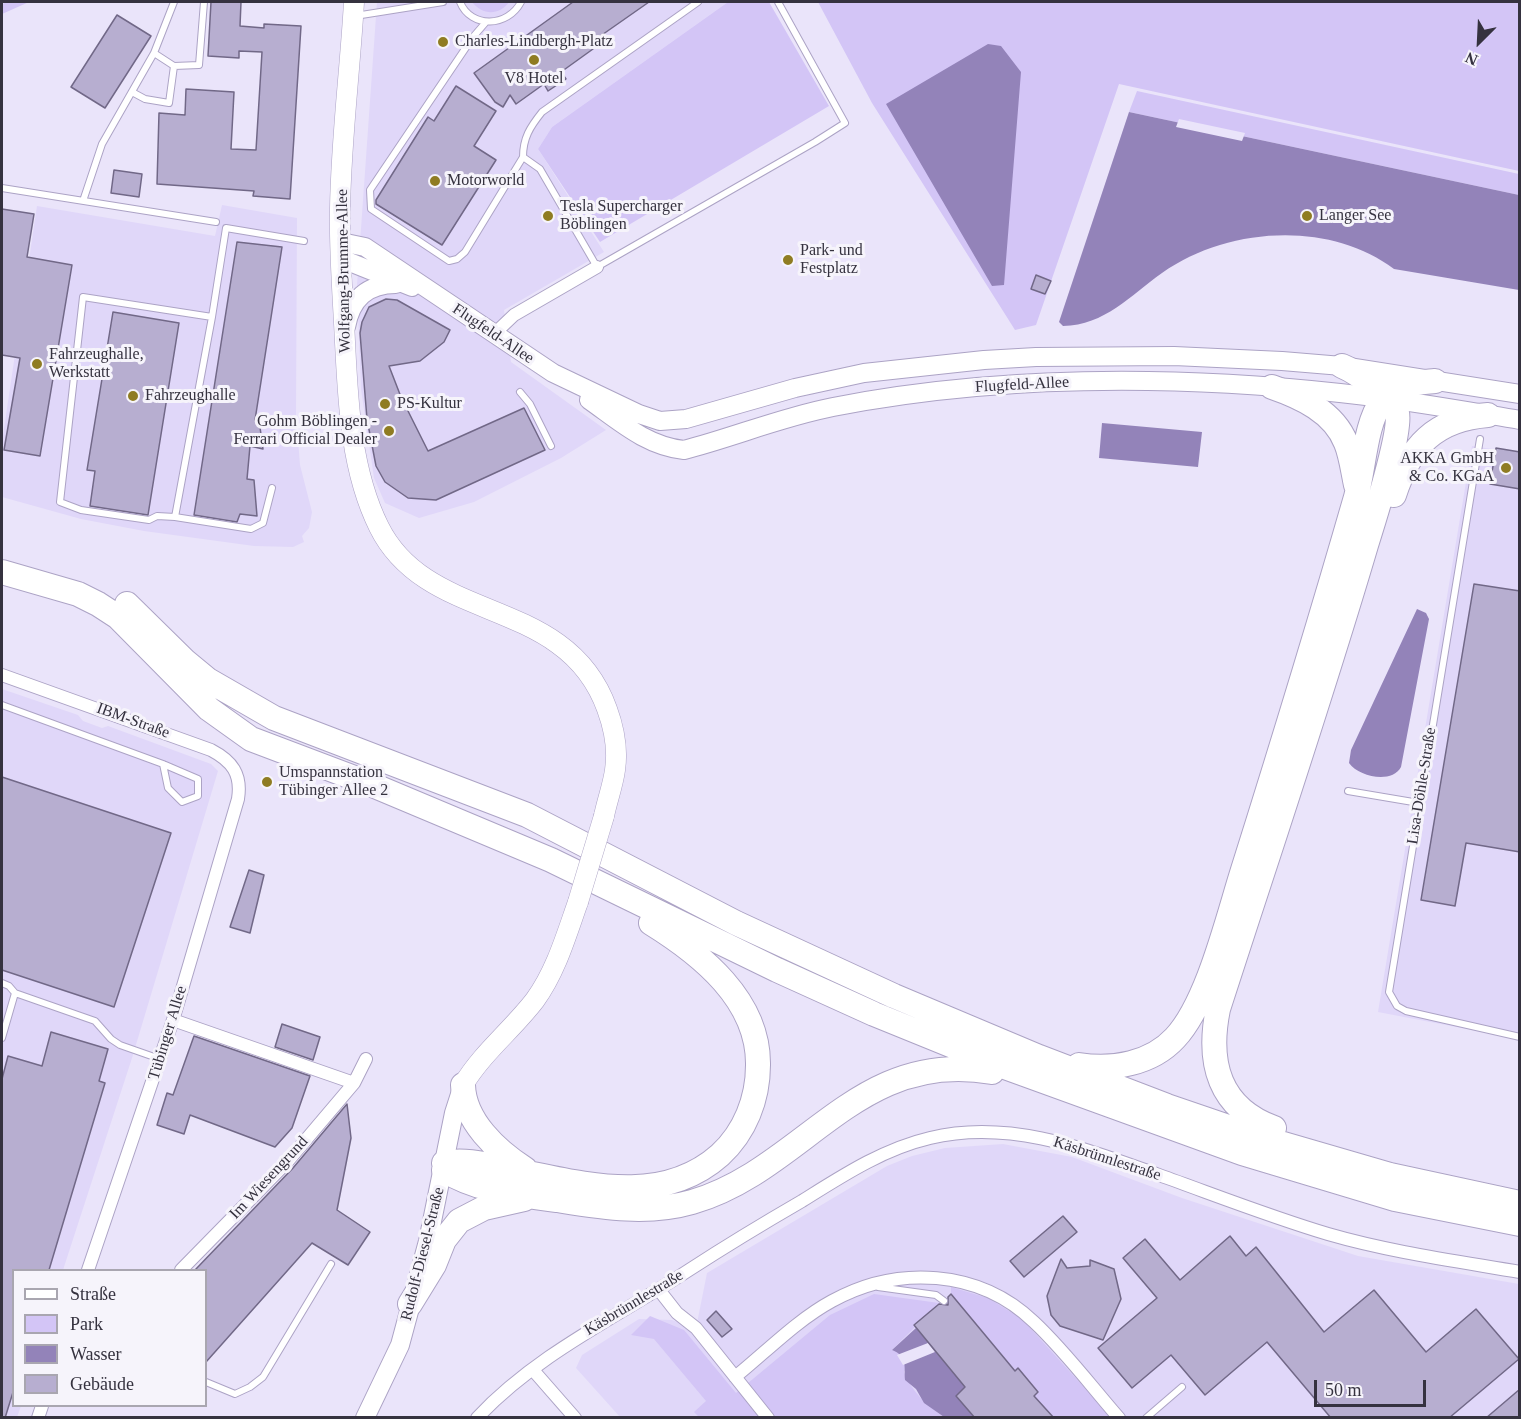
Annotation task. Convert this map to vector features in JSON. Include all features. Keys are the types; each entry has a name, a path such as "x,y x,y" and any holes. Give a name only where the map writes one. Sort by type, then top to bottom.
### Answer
{"highway":[{"path":"1342,366 1364,377 1397,412 1394,441 1381,494 1320,700 1218,1009 1213,1038 1214,1059 1227,1095 1237,1107 1258,1123 1435,1186"},
{"path":"1039,1057 1107,1068 1135,1061 1165,1048 1177,1036 1194,1009 1215,958 1271,782 1357,492 1374,417 1391,391 1402,385 1435,381"},
{"path":"1272,387 1299,397 1316,407 1338,429 1346,442 1357,492"},
{"path":"1320,700 1368,577 1401,472 1411,454 1429,434 1440,428 1469,417 1488,415"},
{"path":"2,556 83,581 116,596 208,680 274,718 527,815 736,923 894,996 1039,1057 1167,1106 1239,1130 1327,1158 1435,1186 1520,1203"},
{"path":"2,572 78,594 118,617 209,709 251,739 370,784 551,860 777,970 874,1014 1078,1094 1242,1153 1326,1179 1435,1208 1520,1224"},
{"path":"410,1304 434,1265 444,1239 459,1221 533,1185 585,1184 639,1188 671,1184 688,1177 714,1160 739,1133 753,1101 758,1063 750,1025 733,994 708,964 647,920 566,877 551,860"},
{"path":"444,1166 469,1162 533,1185 629,1209 651,1209 690,1203 724,1191 757,1172 838,1112 875,1089 903,1077 936,1069 964,1068 1004,1074 1078,1094"},
{"path":"463,1085 465,1101 482,1132 533,1185"}],"main road":[{"name":"Wolfgang-Brumme-Allee","path":"350,6 340,209 345,338 357,461 374,518 402,560 427,579 467,600 540,631 569,649 592,676 610,718 615,744 615,769 604,816 578,902 556,962 537,997 482,1058 463,1085"},
{"name":"Flugfeld-Allee","path":"341,250 365,247 493,335 553,373 644,438 669,448 684,450 813,411 984,386 1103,382 1272,387 1384,399 1520,420"},
{"name":"Flugfeld-Allee","path":"341,250 404,284 434,294"},
{"path":"345,338 349,312 360,295 383,284 404,284"},
{"name":"Flugfeld-Allee","path":"553,373 639,414 660,421 673,421 835,378 984,360 1174,356 1342,366 1520,394"},
{"name":"Rudolf-Diesel-Straße","path":"366,1414 400,1345 444,1166 454,1113 463,1085"}],"street":[{"path":"493,335 514,315 597,267"},
{"name":"IBM-Straße","path":"2,675 211,750 231,764 237,774 239,793"},
{"name":"Tübinger Allee","path":"88,1269 173,1020 239,793"},
{"path":"173,1020 354,1083"},
{"name":"Im Wiesengrund","path":"182,1269 287,1162 354,1083 366,1059"},
{"name":"Käsbrünnlestraße","path":"477,1418 533,1370 572,1341 852,1170 895,1148 932,1137 964,1133 1017,1133 1074,1145 1329,1234 1429,1256 1520,1272"},
{"path":"735,1377 817,1311 864,1285 899,1278 941,1278 964,1281 1014,1305 1034,1322 1119,1418"},
{"path":"658,1290 677,1313 696,1328 768,1418"},
{"path":"533,1370 575,1418"}],"lane":[{"path":"83,201 102,144 154,53 174,2"},
{"path":"154,53 174,66 199,65 204,2"},
{"path":"350,6 369,16 443,2"},
{"path":"460,2 464,10 486,22 506,19 521,2"},
{"path":"486,22 370,190 371,209 448,261 457,259 465,252 523,157 523,144 529,128 542,112 698,2"},
{"path":"523,157 540,169 597,267 845,123 778,2"},
{"path":"132,92 145,99 169,103 174,66"},
{"path":"2,188 216,222"},
{"path":"175,517 226,228 304,241"},
{"path":"212,317 83,297 60,502 81,510 149,520 157,516 175,517 251,529 263,523 272,488"},
{"path":"520,392 530,404 551,446"},
{"name":"Lisa-Döhle-Straße","path":"1480,439 1389,982 1392,1000 1406,1011 1520,1037"},
{"path":"2,705 163,764 198,779 198,796 182,802 168,788 163,764"},
{"path":"1348,791 1419,802"},
{"path":"2,983 9,986 15,993 95,1021 120,1045 160,1059"},
{"path":"2,1038 15,993"},
{"path":"207,1382 234,1394 250,1387 263,1377 331,1264"},
{"path":"864,1285 936,1295 944,1301"},
{"path":"1146,1418 1182,1388"}],"shaded area":[{"path":"377,2 728,2 552,127 538,149 604,252 504,310 511,362 606,430 561,458 474,502 419,518 385,503 374,478 361,389 357,285"},
{"path":"222,205 297,218 296,414 300,465 312,512 309,528 302,536 304,542 293,547 254,546 144,531 81,519 2,497 2,442 37,206 215,236"},
{"path":"1472,446 1519,453 1519,1039 1378,1012"},
{"path":"2,689 78,715 83,721 102,728 108,726 211,764 218,771 132,1058 63,1269 12,1269 12,1407 21,1407 17,1417 2,1418"},
{"path":"1003,1144 1072,1157 1182,1198 1358,1256 1519,1284 1519,1417 620,1417 576,1368 582,1355 639,1319 672,1320 696,1328 707,1273 887,1166 912,1156 945,1148"}],"green space":[{"path":"29,2 2,14 2,4"},
{"path":"472,2 509,2 500,10 490,12"},
{"path":"728,2 769,2 829,106 600,242 538,149 552,127"},
{"path":"818,2 1519,2 1519,171 1119,84 1036,325 1015,330 872,103"},
{"path":"1137,91 1519,174 1519,195 1129,112"},
{"path":"951,1287 988,1298 1022,1319 1111,1417 1054,1417 1034,1396 1038,1392 1018,1369 1015,1371 951,1294"},
{"path":"874,1294 939,1303 892,1350 899,1352 907,1366 904,1372 915,1392 944,1417 699,1417 694,1412 706,1401 654,1339 631,1335 650,1316 684,1330 736,1393 830,1315"}],"water":[{"path":"988,44 1001,46 1021,72 1004,285 992,286 886,104"},
{"name":"Langer See","path":"1129,112 1519,195 1519,290 1394,269 1368,253 1339,242 1278,235 1217,246 1188,258 1162,273 1128,300 1104,315 1092,321 1063,326 1059,322"},
{"path":"1102,423 1202,432 1198,467 1099,458"},
{"path":"1417,609 1426,613 1429,619 1401,767 1390,776 1367,775 1349,763 1351,750"},
{"path":"916,1328 992,1417 944,1417 924,1403 916,1389 905,1380 905,1366 901,1355 892,1350"}],"pier":[{"path":"1179,119 1245,133 1242,141 1176,127"},
{"path":"928,1343 935,1352 903,1365 897,1355"}],"building":[{"path":"211,2 241,2 240,26 264,28 264,24 301,26 290,199 253,196 254,191 157,184 159,113 185,115 186,89 234,92 231,149 256,150 262,52 239,51 239,58 208,56"},
{"name":"V8 Hotel","path":"573,2 649,2 589,44 593,49 561,72 566,79 548,91 544,84 516,104 510,95 503,107 495,102 474,73"},
{"path":"117,15 151,36 105,108 71,87"},
{"name":"Motorworld","path":"456,86 496,111 474,146 496,160 442,245 376,204 376,200 428,117 434,121"},
{"path":"114,170 142,174 139,197 111,193"},
{"name":"Fahrzeughalle, Werkstatt","path":"2,209 34,214 27,257 72,265 40,456 4,450 20,358 2,355"},
{"path":"237,242 282,247 255,420 259,420 263,449 250,446 247,479 254,480 257,516 240,514 237,522 194,515"},
{"path":"1036,275 1051,281 1045,294 1031,289"},
{"name":"PS-Kultur","path":"386,299 397,300 450,330 444,342 420,361 389,366 401,397 428,451 524,408 545,450 436,500 408,498 385,482 376,466 367,419 360,333 369,307"},
{"name":"Fahrzeughalle","path":"113,312 179,323 148,515 90,506 95,471 87,470"},
{"name":"AKKA GmbH & Co. KGaA","path":"1496,448 1520,452 1520,489 1490,484"},
{"path":"1474,584 1520,591 1520,852 1466,843 1455,906 1421,900"},
{"path":"2,777 171,833 114,1007 2,970"},
{"path":"249,870 264,875 250,933 230,927"},
{"path":"282,1024 320,1037 313,1060 275,1047"},
{"path":"51,1032 108,1049 99,1081 105,1083 49,1269 12,1269 12,1395 5,1418 2,1418 2,1079 8,1056 42,1066"},
{"path":"194,1036 310,1076 292,1128 275,1147 190,1115 184,1134 157,1125 167,1093 173,1095"},
{"path":"347,1104 351,1138 337,1210 370,1232 348,1265 312,1243 207,1361 207,1269 196,1269 293,1168"},
{"path":"1063,1216 1077,1232 1024,1277 1010,1261"},
{"path":"1230,1236 1246,1256 1256,1247 1324,1332 1374,1290 1426,1352 1476,1309 1519,1359 1449,1418 1331,1418 1267,1342 1205,1395 1171,1355 1132,1388 1098,1348 1157,1298 1123,1258 1145,1239 1180,1280"},
{"path":"1061,1259 1067,1268 1090,1266 1090,1260 1114,1269 1121,1299 1103,1340 1060,1326 1051,1315 1047,1296"},
{"path":"951,1294 1015,1371 1018,1368 1038,1392 1034,1396 1054,1418 975,1418 956,1396 965,1387 914,1325 939,1304 948,1305 948,1297"},
{"path":"716,1311 732,1329 722,1337 707,1320"},
{"path":"1520,1389 1520,1418 1486,1418"}],"place":[{"name":"Charles-Lindbergh-Platz","path":"443,42"},
{"name":"V8 Hotel","path":"534,60"},
{"name":"Motorworld","path":"435,181"},
{"name":"Tesla Supercharger Böblingen","path":"548,216"},
{"name":"Langer See","path":"1307,216"},
{"name":"Park- und Festplatz","path":"788,260"},
{"name":"Fahrzeughalle, Werkstatt","path":"37,364"},
{"name":"Fahrzeughalle","path":"133,396"},
{"name":"PS-Kultur","path":"385,404"},
{"name":"Gohm Böblingen - Ferrari Official Dealer","path":"389,431"},
{"name":"AKKA GmbH & Co. KGaA","path":"1506,468"},
{"name":"Umspannstation Tübinger Allee 2","path":"267,782"}]}
